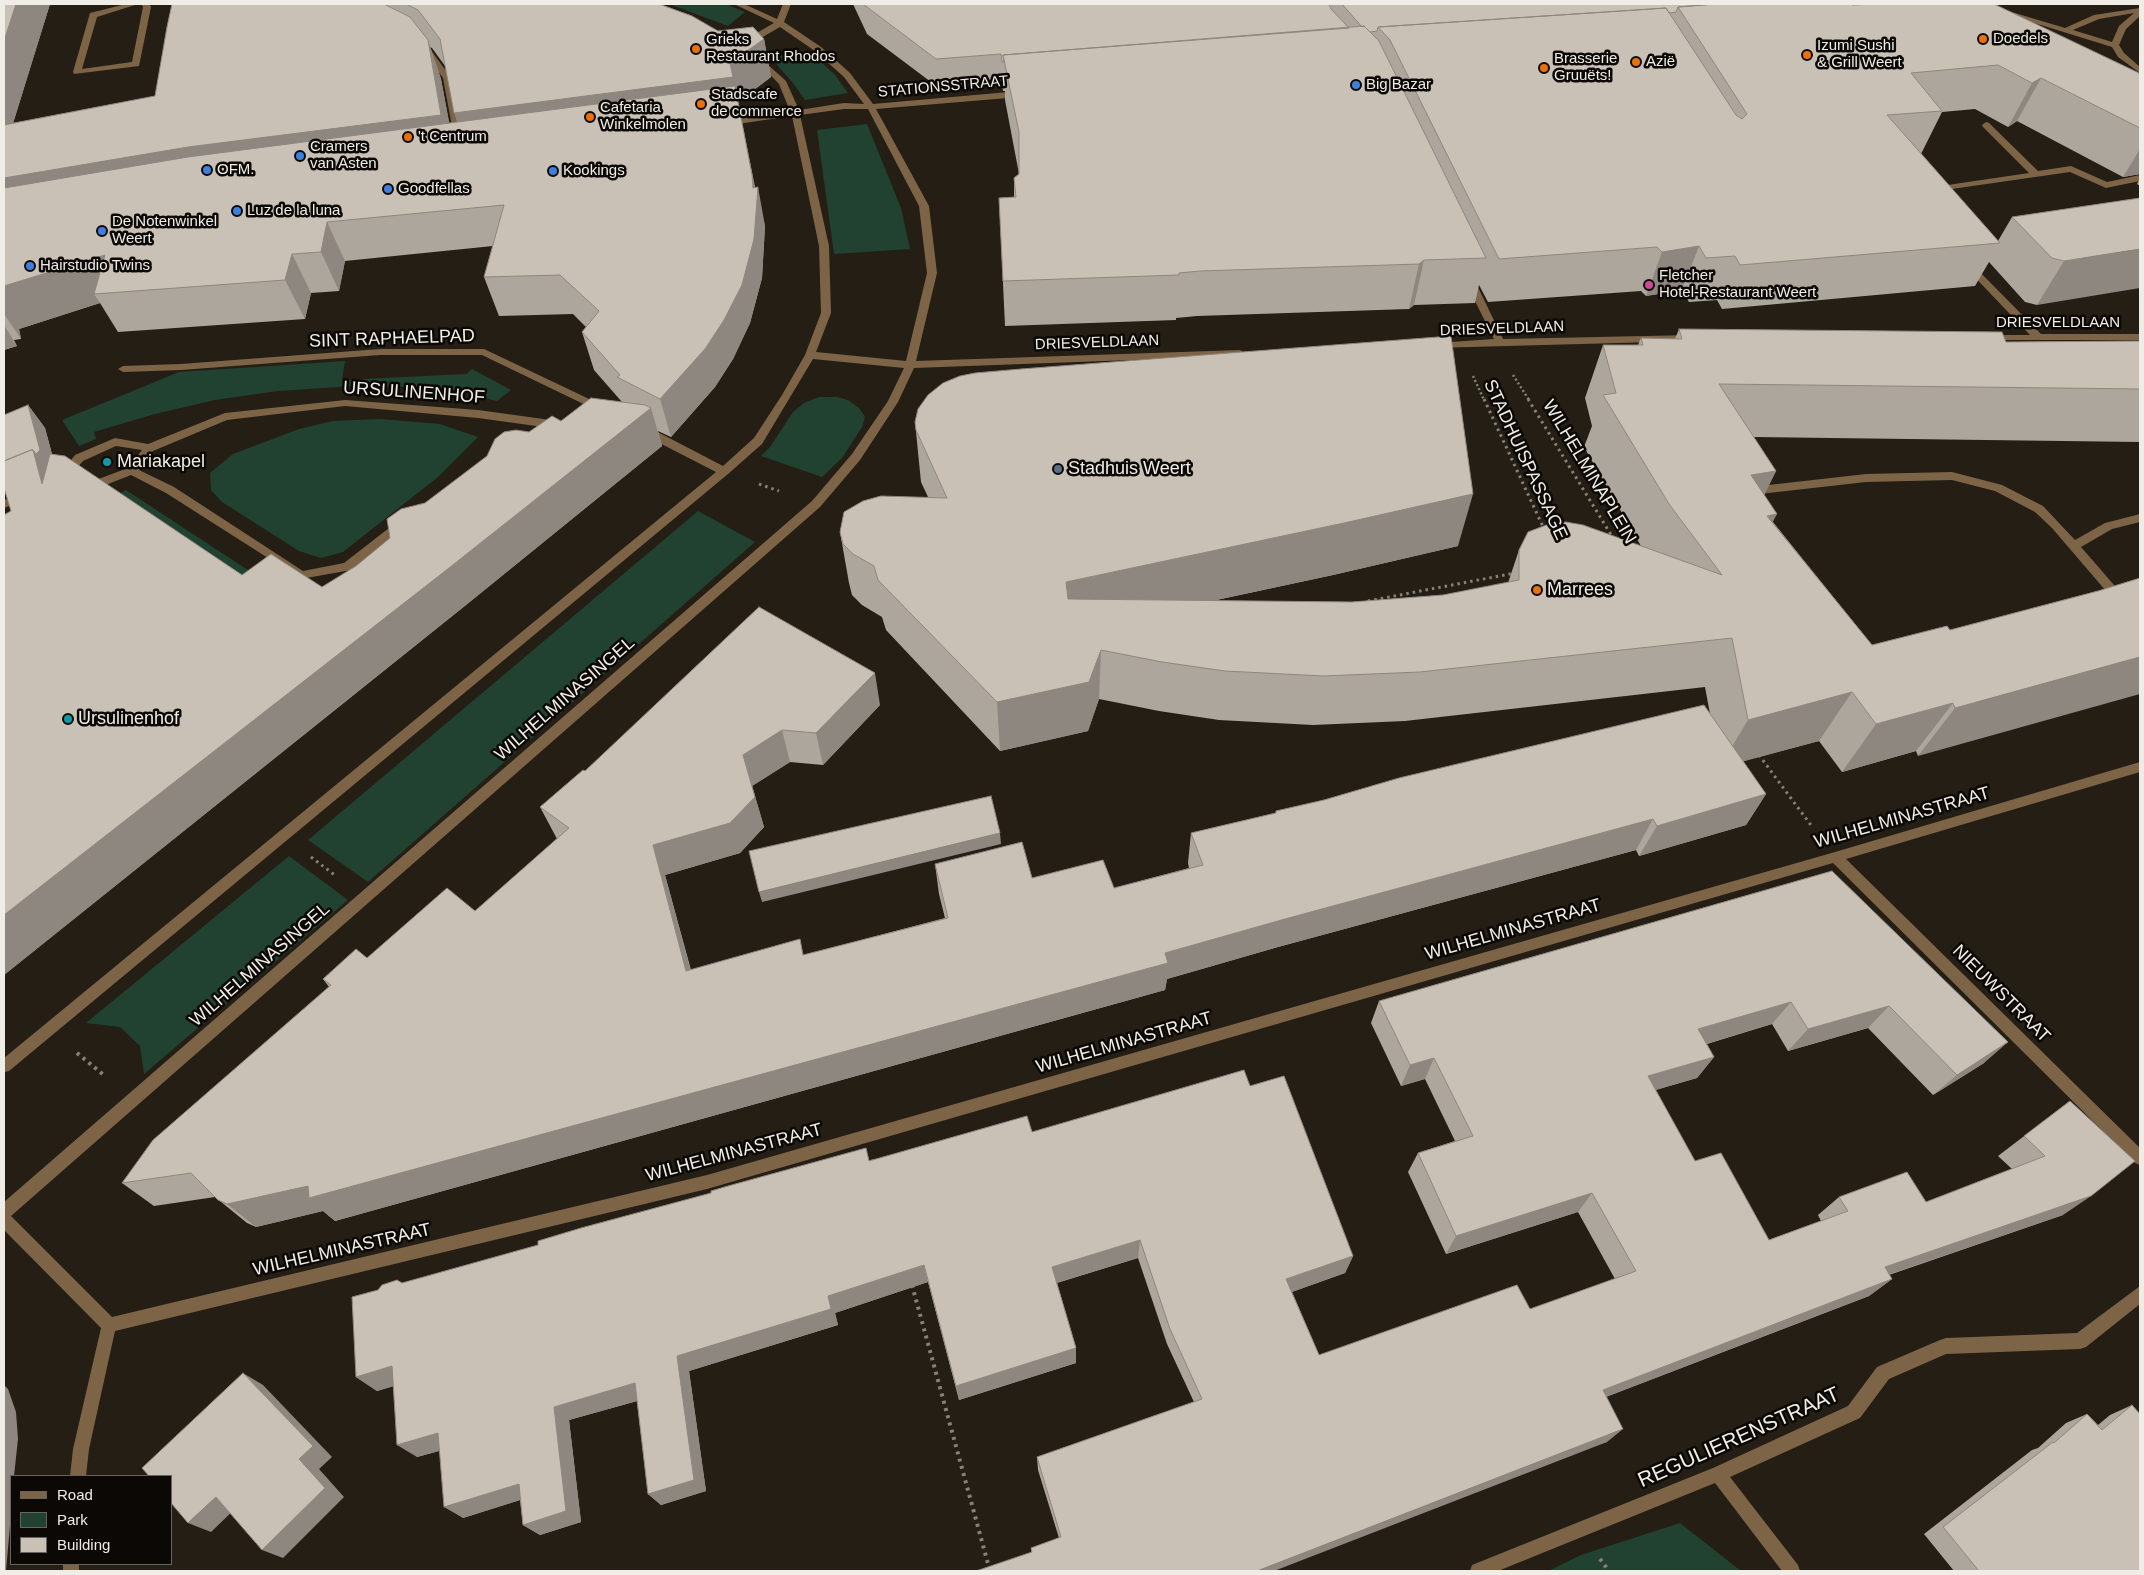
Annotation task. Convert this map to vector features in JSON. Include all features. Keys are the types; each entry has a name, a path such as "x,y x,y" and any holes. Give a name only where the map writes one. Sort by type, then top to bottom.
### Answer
{"street":[{"path":"134,4 93,15 77,72 136,64 147,8 145,4"},
{"name":"WILHELMINASINGEL","path":"4,1212 816,504 856,457 893,402 910,365 932,273 924,206 871,107 847,75 818,49 780,23 738,4"},
{"path":"4,1066 758,441 787,396 810,355 826,313 824,246 796,114 783,83 764,62 741,46 780,23 787,4"},
{"path":"1976,4 2115,45 2121,55 2140,71"},
{"path":"2066,30 2096,17 2140,11"},
{"path":"2115,45 2122,28 2140,11"},
{"path":"1992,18 2020,17"},
{"path":"2064,41 2066,30"},
{"path":"412,43 428,52 447,78 461,148"},
{"name":"STATIONSSTRAAT","path":"717,124 844,106 871,107 1030,93"},
{"path":"1986,124 2035,174"},
{"path":"1924,191 2071,169 2106,185 2140,178"},
{"path":"1961,258 2039,338"},
{"path":"1466,271 1500,342"},
{"name":"DRIESVELDLAAN","path":"1981,338 2139,337"},
{"name":"DRIESVELDLAAN","path":"1430,346 1459,346 1500,342 1699,338"},
{"name":"SINT RAPHAELPAD","path":"123,369 181,367 380,352 484,352 608,412"},
{"name":"DRIESVELDLAAN","path":"810,355 910,365 1246,353"},
{"name":"URSULINENHOF","path":"149,448 225,417 345,403 478,414 573,427"},
{"path":"518,434 534,422"},
{"path":"632,430 660,438 724,471"},
{"path":"115,442 149,448 132,471 91,488 58,482 79,458 115,442"},
{"path":"132,471 170,490 301,575 347,567 409,518"},
{"path":"1745,492 1866,478 1952,476 1998,488 2039,509 2075,545 2140,623"},
{"path":"4,504 31,493"},
{"path":"2075,545 2109,526 2140,518"},
{"name":"WILHELMINASTRAAT","path":"110,1325 707,1182 1835,857 2140,767"},
{"name":"NIEUWSTRAAT","path":"1835,857 2140,1158"},
{"path":"4,1220 110,1325 81,1448 78,1475"},
{"name":"REGULIERENSTRAAT","path":"1478,1571 1718,1474 1854,1412 1883,1373 1946,1346 2080,1341 2140,1294"},
{"path":"1718,1474 1792,1571"}],"path":[{"name":"WILHELMINAPLEIN","path":"1500,342 1510,370 1614,540"},
{"name":"STADHUISPASSAGE","path":"1459,346 1544,530"},
{"path":"724,471 816,504"},
{"path":"1360,603 1522,572"},
{"path":"1757,751 1835,857"},
{"path":"282,836 365,897"},
{"path":"49,1028 132,1099"},
{"path":"910,1277 990,1571"}],"green space":[{"path":"669,4 725,4 745,12 728,26"},
{"path":"799,50 810,52 818,59 835,75 848,93 805,100 777,65 776,60 781,55"},
{"path":"867,124 901,208 910,249 834,254 817,130"},
{"path":"345,361 342,380 466,374 472,369 511,390 497,401 453,390 411,387 353,386 278,391 215,400 155,414 94,432 96,439 79,446 62,420 179,372"},
{"path":"819,397 837,397 848,400 859,408 865,417 862,427 842,458 822,477 761,456 770,447 793,412 804,403"},
{"path":"380,419 440,424 478,437 438,477 343,552 321,558 299,551 222,502 211,490 210,473 233,454 299,429 333,421"},
{"path":"126,490 263,580 242,596 104,502"},
{"path":"698,511 755,542 368,882 308,840"},
{"path":"289,856 348,900 144,1074 140,1046 120,1027 86,1023"},
{"path":"1680,1523 1741,1571 1548,1571 1581,1555"}],"building":[{"path":"4,4 16,4 4,41"},
{"path":"172,4 384,4 410,17 428,40 441,115 188,147 4,178 4,125 155,96"},
{"path":"406,4 659,4 692,16 718,31 753,27 764,39 730,63 733,77 454,113 440,39 418,10"},
{"path":"863,4 1329,4 1331,9 1349,28 1003,55 1004,62 1002,62 1001,54 936,59"},
{"path":"1342,4 1715,4 1678,7 1676,12 1669,13 1666,8 1378,27 1377,31 1370,32 1364,26 1362,27"},
{"path":"1715,4 1994,4 2139,73 2140,128 2041,78 2032,83 1998,65 1911,73 1942,111 1887,115 2000,243 1740,265 1735,256 1706,258 1699,246 1662,252 1657,247 1499,259 1390,40 1378,27 1666,8 1736,115 1742,119 1747,114 1678,7"},
{"path":"1364,26 1379,41 1486,258 1424,260 1419,264 1200,271 1179,273 1179,275 1003,281 999,198 1016,197 1014,178 1019,174 1019,132 1003,55"},
{"path":"735,86 753,188 758,187 754,239 742,285 724,320 705,349 660,399 617,377 620,375 582,332 599,311 560,275 484,277 504,205 327,222 321,252 292,254 285,280 94,294 105,255 4,286 4,188 188,157"},
{"path":"2140,198 2140,249 2064,261 2052,258 2012,217"},
{"path":"1679,329 2002,332 2006,342 2140,341 2140,389 1719,384 1776,471 1751,475 1777,514 1767,516 1872,645 1947,626 1950,630 2140,578 2140,657 1955,708 1953,703 1876,724 1852,692 1748,720 1732,638 1420,672 1323,676 1225,671 1162,662 1101,650 1089,682 997,702 878,580 874,566 853,554 843,544 840,532 844,512 863,501 881,496 947,498 916,430 915,422 918,409 928,395 943,383 960,376 1021,369 1451,336 1473,494 1066,582 1068,599 1352,602 1443,595 1519,580 1519,550 1528,532 1549,524 1566,522 1583,525 1722,575 1669,504 1603,395 1616,393 1603,345 1643,345 1641,338 1682,339"},
{"path":"591,398 645,405 651,408 4,915 4,515 11,511 4,488 4,461 33,450 42,484 50,454 65,456 242,575 271,554 322,587 356,566 390,538 387,519 401,509 425,503 487,456 495,439 504,432 516,430 529,432 552,416 561,421"},
{"path":"28,405 40,450 36,454 31,450 4,461 4,415"},
{"path":"759,607 875,673 816,733 782,730 743,755 755,797 730,823 653,845 686,971 800,939 803,955 948,918 935,864 1022,842 1032,878 1103,860 1114,888 1203,865 1191,833 1276,813 1276,811 1324,800 1399,778 1704,705 1766,794 1657,826 1653,819 1285,919 1165,953 1168,963 309,1198 308,1186 227,1204 218,1200 191,1173 122,1183 153,1140 331,985 323,979 356,949 367,958 447,888 475,911 569,828 540,807 583,770 585,771"},
{"path":"991,796 1000,833 759,892 749,851"},
{"path":"1832,871 2008,1042 1957,1075 1889,1006 1808,1029 1791,1002 1698,1029 1714,1057 1648,1076 1695,1161 1721,1153 1769,1240 1848,1211 1839,1197 1907,1172 1926,1202 2045,1156 2024,1136 2070,1101 2135,1161 2091,1196 1885,1267 1892,1279 1603,1390 1623,1429 1257,1571 976,1571 1032,1552 1031,1548 1061,1537 1037,1457 1202,1399 1170,1329 1140,1240 1052,1267 1076,1348 956,1386 924,1265 828,1296 831,1309 677,1356 694,1480 648,1494 635,1383 554,1407 566,1511 523,1525 519,1484 444,1507 438,1433 397,1445 392,1366 356,1377 352,1297 378,1290 382,1285 397,1280 402,1283 538,1245 538,1241 581,1228 866,1148 869,1161 1027,1116 1032,1132 1244,1070 1250,1086 1284,1076 1353,1256 1286,1279 1319,1355 1517,1285 1530,1309 1636,1271 1592,1193 1456,1236 1418,1153 1473,1136 1434,1058 1410,1065 1379,1001"},
{"path":"243,1373 313,1446 299,1459 325,1488 262,1550 216,1497 188,1523 172,1504 172,1475 148,1475 142,1468"},
{"path":"2132,1405 2140,1414 2140,1571 1979,1571 1943,1527 2054,1443 2087,1414 2102,1430"}],"place":[{"name":"Doedels","path":"1983,39"},
{"name":"Grieks Restaurant Rhodos","path":"696,49"},
{"name":"Izumi Sushi & Grill Weert","path":"1807,55"},
{"name":"Azië","path":"1636,62"},
{"name":"Brasserie Gruuëts!","path":"1544,68"},
{"name":"Big Bazar","path":"1356,85"},
{"name":"Stadscafe de commerce","path":"701,104"},
{"name":"Cafetaria Winkelmolen","path":"590,117"},
{"name":"'t Centrum","path":"408,137"},
{"name":"Cramers van Asten","path":"300,156"},
{"name":"OFM.","path":"207,170"},
{"name":"Kookings","path":"553,171"},
{"name":"Goodfellas","path":"388,189"},
{"name":"Luz de la luna","path":"237,211"},
{"name":"De Notenwinkel Weert","path":"102,231"},
{"name":"Hairstudio Twins","path":"30,266"},
{"name":"Fletcher Hotel-Restaurant Weert","path":"1649,285"},
{"name":"Mariakapel","path":"107,462"},
{"name":"Stadhuis Weert","path":"1058,469"},
{"name":"Marrees","path":"1537,590"},
{"name":"Ursulinenhof","path":"68,719"}]}
